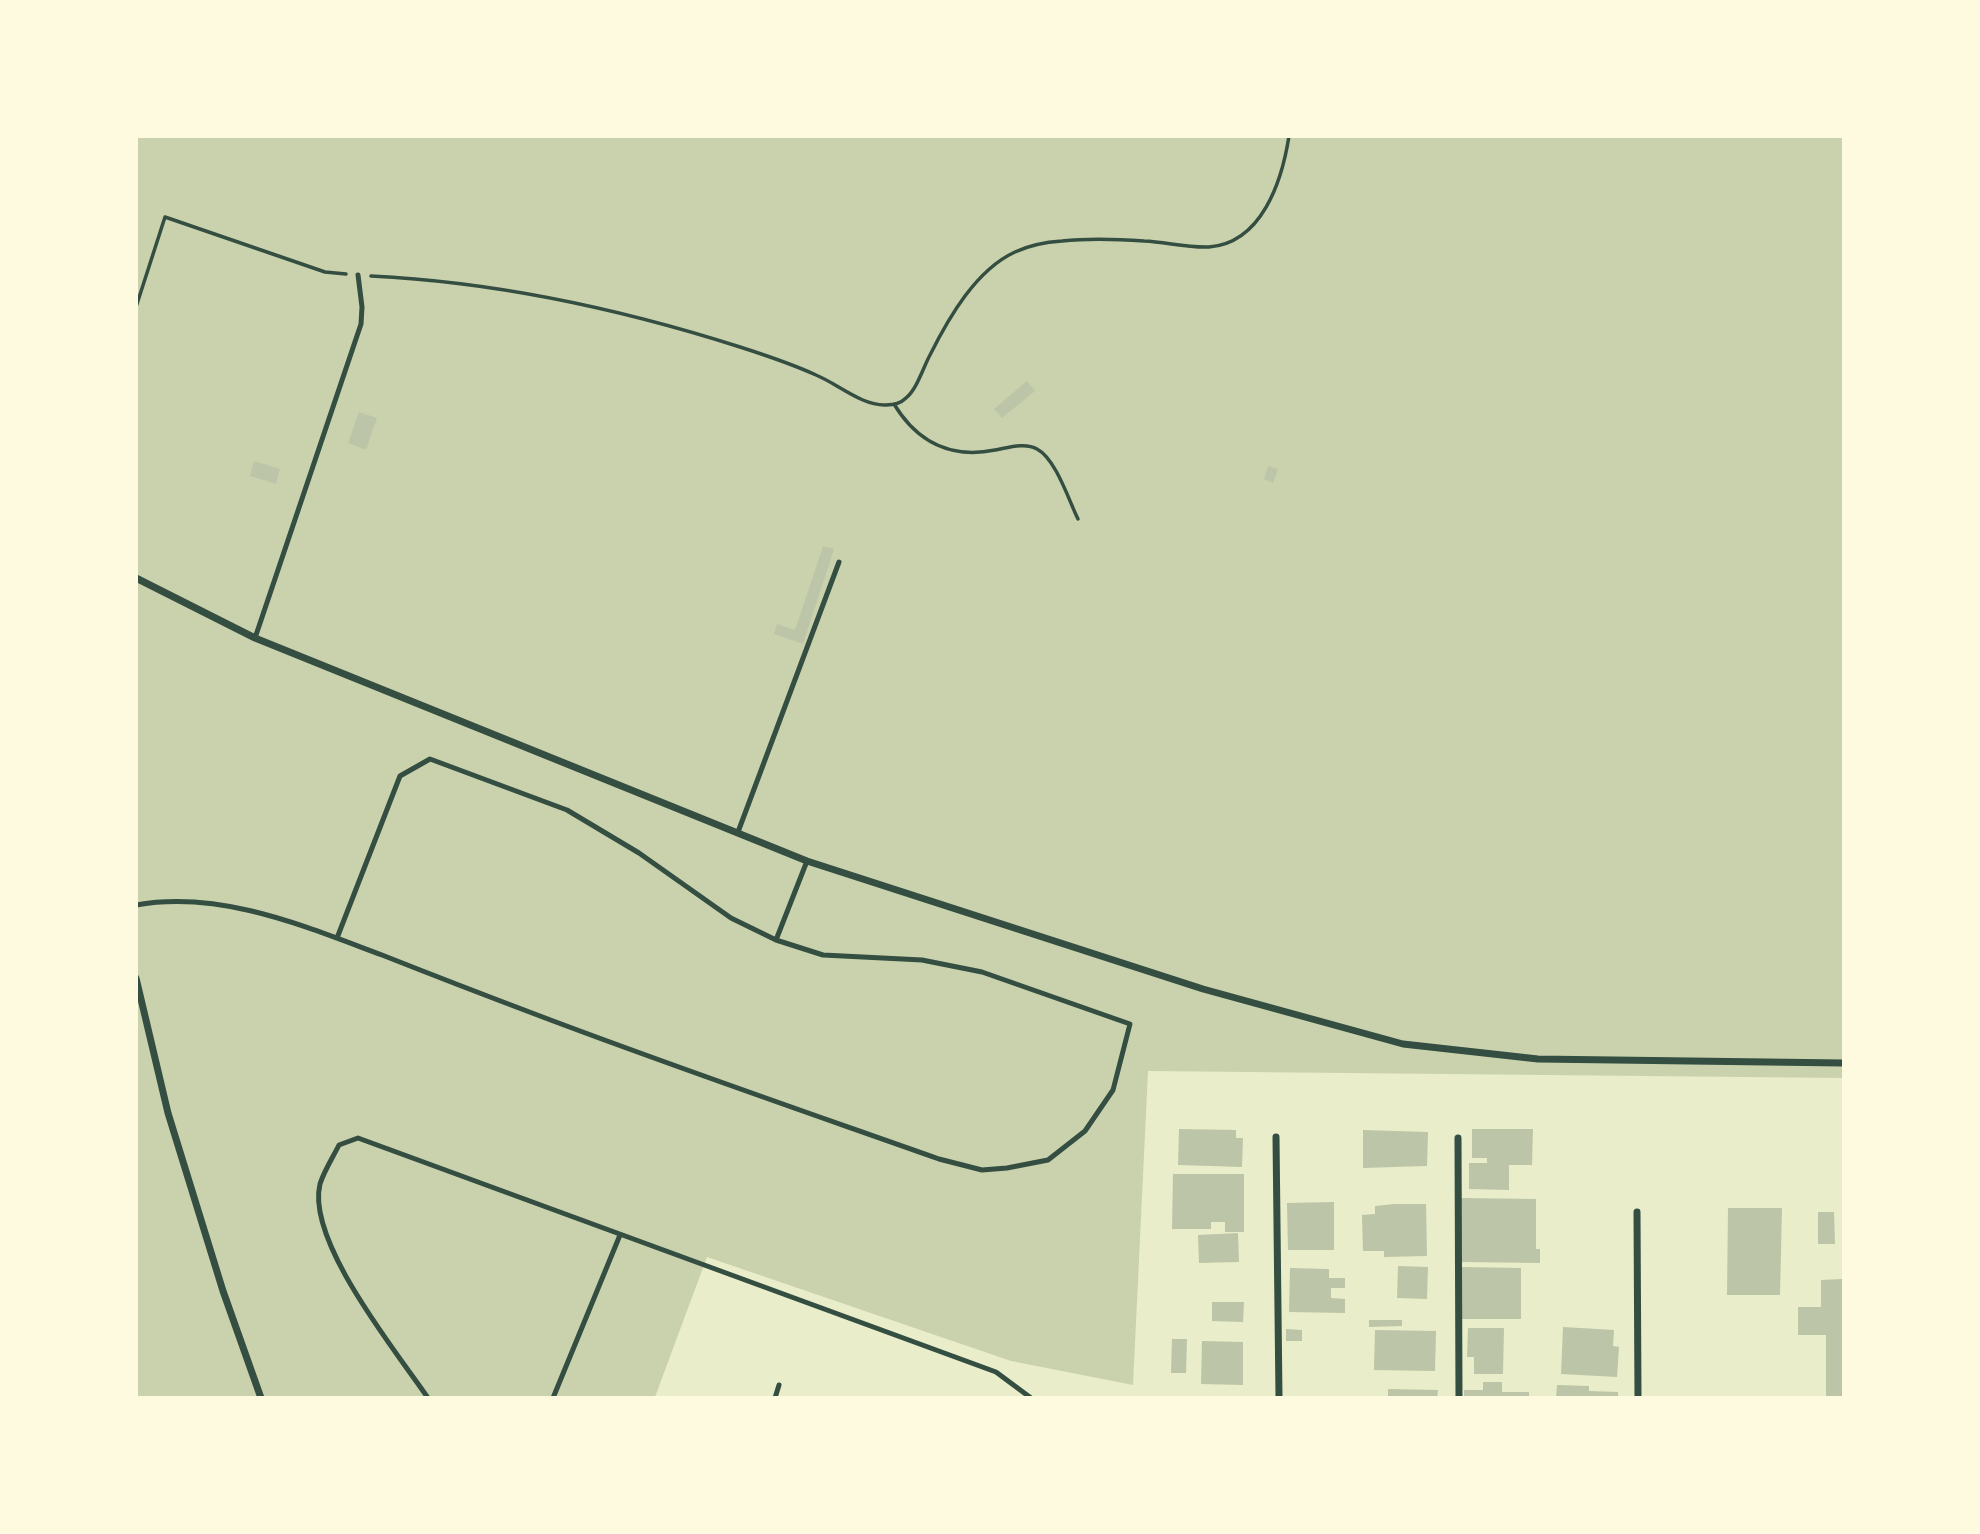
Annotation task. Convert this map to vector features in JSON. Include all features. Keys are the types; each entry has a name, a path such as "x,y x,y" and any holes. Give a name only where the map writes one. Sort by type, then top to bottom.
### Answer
{"street":[{"path":"136,578 255,638 807,861 1203,989 1403,1044 1538,1059 1843,1063"},
{"path":"136,978 169,1113 223,1291 261,1398"},
{"path":"1276,1137 1279,1398"},
{"path":"1458,1138 1459,1398"},
{"path":"1637,1212 1638,1398"}],"lane":[{"path":"255,638 361,324 358,275"},
{"path":"738,832 839,562"},
{"path":"136,905 157,901 210,902 255,911 337,938 542,1017 913,1150 982,1170 1048,1160 1085,1131 1113,1090 1130,1024 982,972 922,960 823,955 776,940 731,918 639,853 567,810 430,759 400,776 337,938"},
{"path":"776,940 807,861"},
{"path":"428,1398 351,1286 320,1218 320,1185 339,1145 358,1138 996,1372 1031,1398"},
{"path":"553,1398 620,1235"},
{"path":"775,1398 779,1385"}],"path":[{"path":"136,307 164,217 325,272 466,284 630,316 761,354 817,375 872,404 894,404 906,398 935,344 976,281 996,262 1041,243 1072,240 1146,241 1188,247 1211,247 1227,243 1242,236 1255,223 1272,198 1289,136"},
{"path":"894,404 902,416 933,445 953,452 972,453 1026,446 1037,449 1053,466 1078,519"}],"green space":[{"path":"137,137 1843,137 1843,1078 1148,1071 1133,1385 1011,1361 707,1257 655,1397 137,1398"}],"building":[{"path":"1027,381 1035,391 1002,418 994,409"},
{"path":"359,412 377,418 366,450 348,443"},
{"path":"254,461 280,469 276,484 250,476"},
{"path":"1268,466 1278,469 1273,483 1264,479"},
{"path":"823,546 834,549 803,644 774,634 777,624 795,630"},
{"path":"1179,1129 1236,1130 1236,1138 1243,1138 1242,1167 1178,1165"},
{"path":"1472,1129 1533,1129 1532,1165 1509,1165 1509,1190 1469,1189 1469,1163 1487,1163 1487,1158 1472,1158"},
{"path":"1363,1130 1428,1132 1427,1166 1363,1168"},
{"path":"1173,1174 1244,1174 1244,1232 1225,1232 1225,1222 1211,1222 1211,1229 1172,1229"},
{"path":"1460,1198 1536,1199 1536,1249 1540,1249 1540,1263 1460,1262"},
{"path":"1334,1202 1334,1250 1288,1250 1287,1203"},
{"path":"1426,1204 1427,1256 1384,1257 1384,1251 1363,1251 1362,1215 1375,1214 1375,1206"},
{"path":"1728,1208 1782,1208 1780,1295 1727,1295"},
{"path":"1818,1212 1834,1212 1835,1244 1818,1244"},
{"path":"1238,1233 1239,1262 1199,1263 1198,1235"},
{"path":"1398,1266 1428,1267 1427,1299 1397,1298"},
{"path":"1460,1267 1521,1268 1521,1319 1460,1319"},
{"path":"1290,1268 1329,1269 1329,1278 1345,1278 1345,1288 1331,1288 1331,1298 1345,1299 1345,1313 1289,1312"},
{"path":"1843,1279 1843,1398 1826,1398 1826,1335 1798,1335 1798,1307 1821,1307 1821,1280"},
{"path":"1212,1302 1244,1302 1243,1322 1212,1321"},
{"path":"1369,1320 1402,1320 1402,1326 1369,1327"},
{"path":"1563,1327 1614,1330 1613,1346 1619,1347 1617,1377 1561,1374"},
{"path":"1468,1328 1504,1328 1503,1374 1474,1374 1474,1357 1467,1357"},
{"path":"1286,1329 1302,1330 1302,1341 1286,1341"},
{"path":"1375,1330 1436,1331 1435,1371 1374,1370"},
{"path":"1172,1339 1187,1339 1186,1373 1171,1373"},
{"path":"1202,1341 1243,1342 1243,1385 1201,1384"},
{"path":"1483,1382 1502,1382 1502,1392 1529,1392 1529,1398 1464,1398 1464,1390 1483,1390"},
{"path":"1557,1385 1589,1386 1589,1391 1618,1392 1618,1398 1556,1398"},
{"path":"1388,1389 1438,1390 1437,1398 1388,1398"}]}
